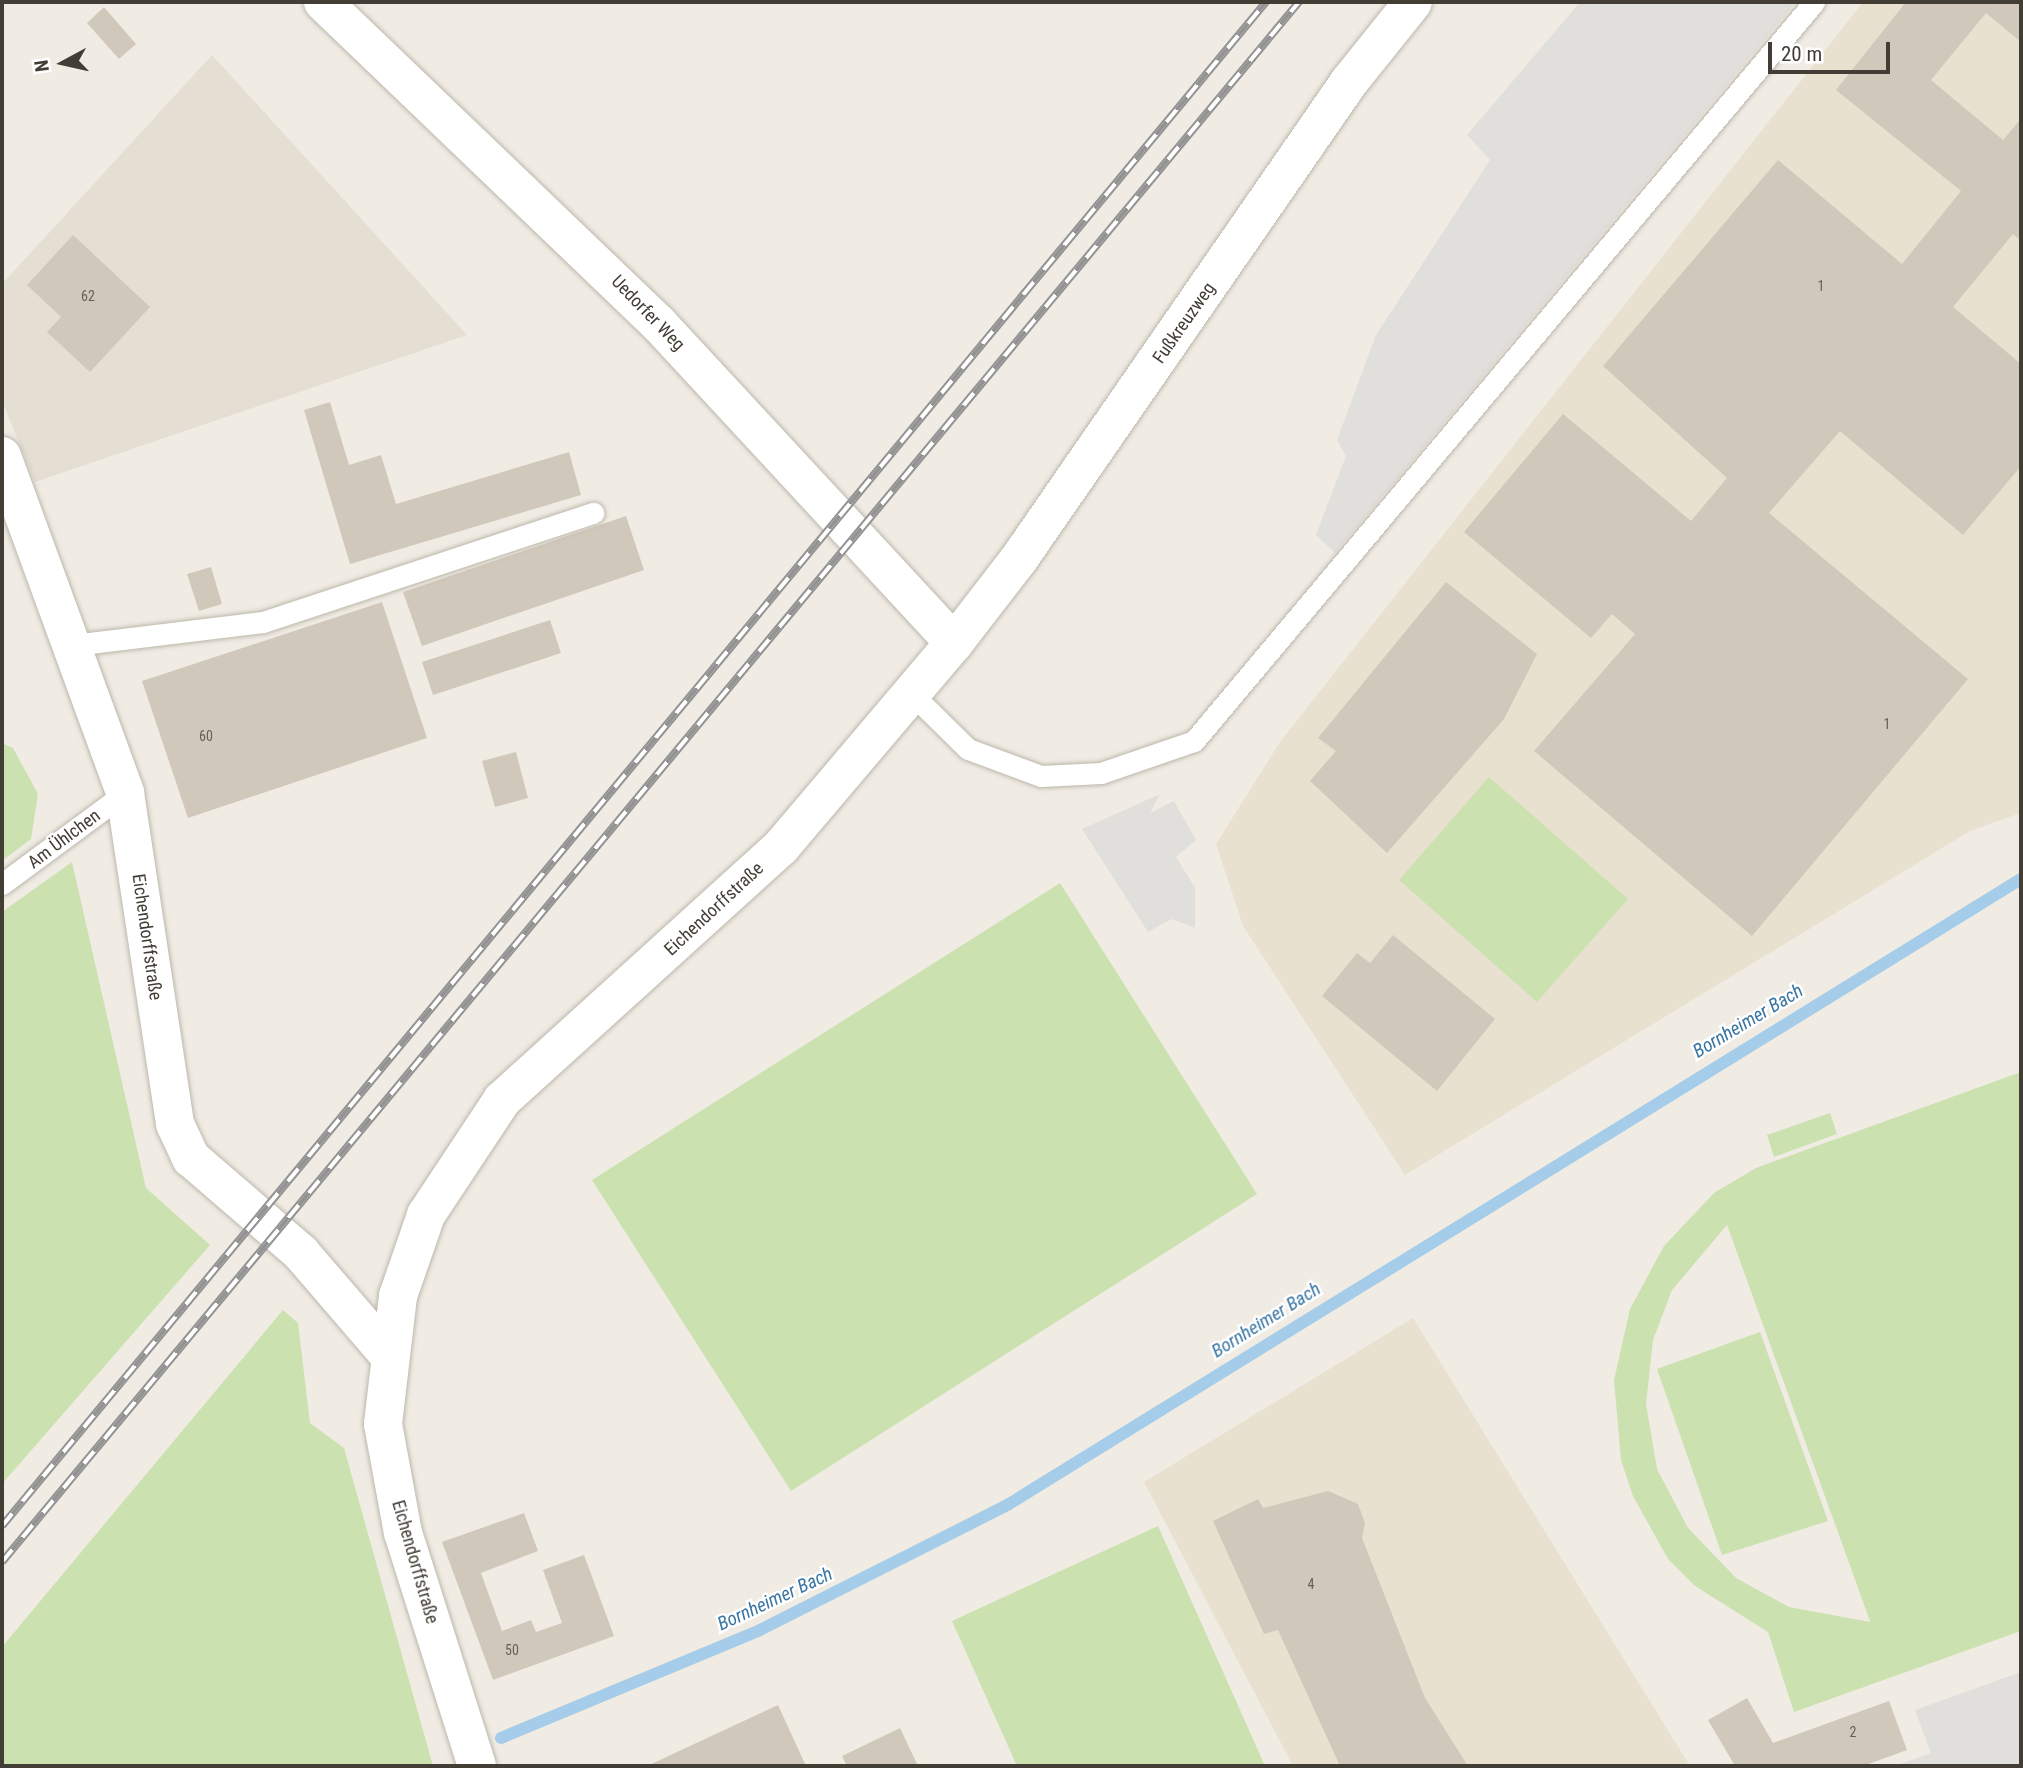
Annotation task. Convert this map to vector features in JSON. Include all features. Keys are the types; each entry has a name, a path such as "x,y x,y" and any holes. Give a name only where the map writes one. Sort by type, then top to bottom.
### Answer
{"street":[{"name":"Uedorfer Weg","path":"323,2 658,323 954,643"},
{"name":"Fußkreuzweg","path":"954,643 1019,559 1349,82 1413,2"},
{"name":"Eichendorffstraße","path":"2,456 74,645 125,793 175,1125 191,1158 301,1254 388,1354"},
{"name":"Eichendorffstraße","path":"477,1766 403,1532 383,1424 388,1354 398,1296 426,1215 502,1100 781,847 954,643"}],"lane":[{"path":"912,694 968,748 1041,776 1101,774 1194,741 1814,2"},
{"path":"74,645 263,622 593,513"},
{"name":"Am Ühlchen","path":"2,884 125,793"}],"shaded area":[{"path":"1580,2 1796,2 1335,553 1316,535 1346,456 1337,440 1376,335 1490,160 1467,135"},
{"path":"1863,2 2021,2 2021,813 1970,831 1405,1175 1243,926 1216,844 1280,742"},
{"path":"212,55 467,335 35,482 2,401 2,284"},
{"path":"1160,794 1150,813 1174,801 1196,840 1176,857 1195,888 1195,928 1172,919 1148,932 1082,829"},
{"path":"1413,1318 1690,1766 1293,1766 1144,1482"},
{"path":"2021,1672 2021,1766 1895,1766 1931,1753 1915,1710"}],"green space":[{"path":"2,743 13,748 38,794 31,839 2,861"},
{"path":"1489,777 1628,899 1537,1002 1399,880"},
{"path":"72,862 146,1188 210,1245 2,1484 2,912"},
{"path":"1060,883 1257,1194 791,1491 592,1180"},
{"path":"2021,1072 2021,1631 1794,1712 1768,1632 1695,1586 1668,1559 1633,1496 1621,1460 1614,1380 1630,1309 1664,1246 1714,1193 1756,1168","holes":["1727,1225 1870,1622 1789,1607 1736,1578 1688,1528 1657,1469 1646,1404 1653,1340 1672,1290"]},
{"path":"1830,1113 1837,1134 1774,1157 1767,1135"},
{"path":"283,1310 298,1323 310,1423 344,1448 433,1766 2,1766 2,1647"},
{"path":"1760,1332 1828,1521 1722,1555 1657,1369"},
{"path":"1158,1526 1265,1766 1017,1766 952,1621"}],"building":[{"path":"1906,2 2021,2 2021,42 1986,13 1931,80 2003,140 2021,119 2021,241 2013,234 1953,307 2021,364 2021,466 1963,535 1840,431 1769,513 1968,679 1752,936 1534,751 1635,634 1612,614 1591,638 1464,532 1563,414 1691,521 1727,478 1603,366 1778,160 1902,264 1961,191 1836,90"},
{"path":"104,7 136,44 119,59 87,23"},
{"path":"73,235 150,307 90,372 47,332 61,317 27,285"},
{"path":"330,402 349,465 381,455 396,504 569,452 581,495 350,564 304,410"},
{"path":"626,516 644,570 422,646 403,592"},
{"path":"211,567 222,604 199,611 187,574"},
{"path":"1446,582 1537,654 1504,719 1387,853 1310,781 1336,751 1318,738"},
{"path":"382,602 427,738 188,818 142,681"},
{"path":"550,620 561,653 433,695 422,662"},
{"path":"516,752 528,798 495,807 482,761"},
{"path":"1393,935 1495,1019 1437,1091 1322,996 1357,953 1370,963"},
{"path":"1328,1491 1358,1504 1365,1523 1362,1538 1425,1698 1468,1766 1340,1766 1278,1630 1264,1634 1213,1521 1258,1499 1263,1508"},
{"path":"524,1513 538,1551 481,1573 502,1631 531,1620 536,1632 562,1623 543,1570 584,1555 614,1636 493,1680 442,1542"},
{"path":"1747,1698 1773,1743 1889,1701 1907,1750 1863,1766 1735,1766 1708,1720"},
{"path":"778,1705 806,1766 647,1766"},
{"path":"900,1728 918,1766 847,1766 842,1756"}],"waterway":[{"name":"Bornheimer Bach","path":"501,1738 760,1630 1009,1504 2021,879"}],"railway":[{"path":"2,1526 1266,2"},
{"path":"2,1562 1299,2"}]}
